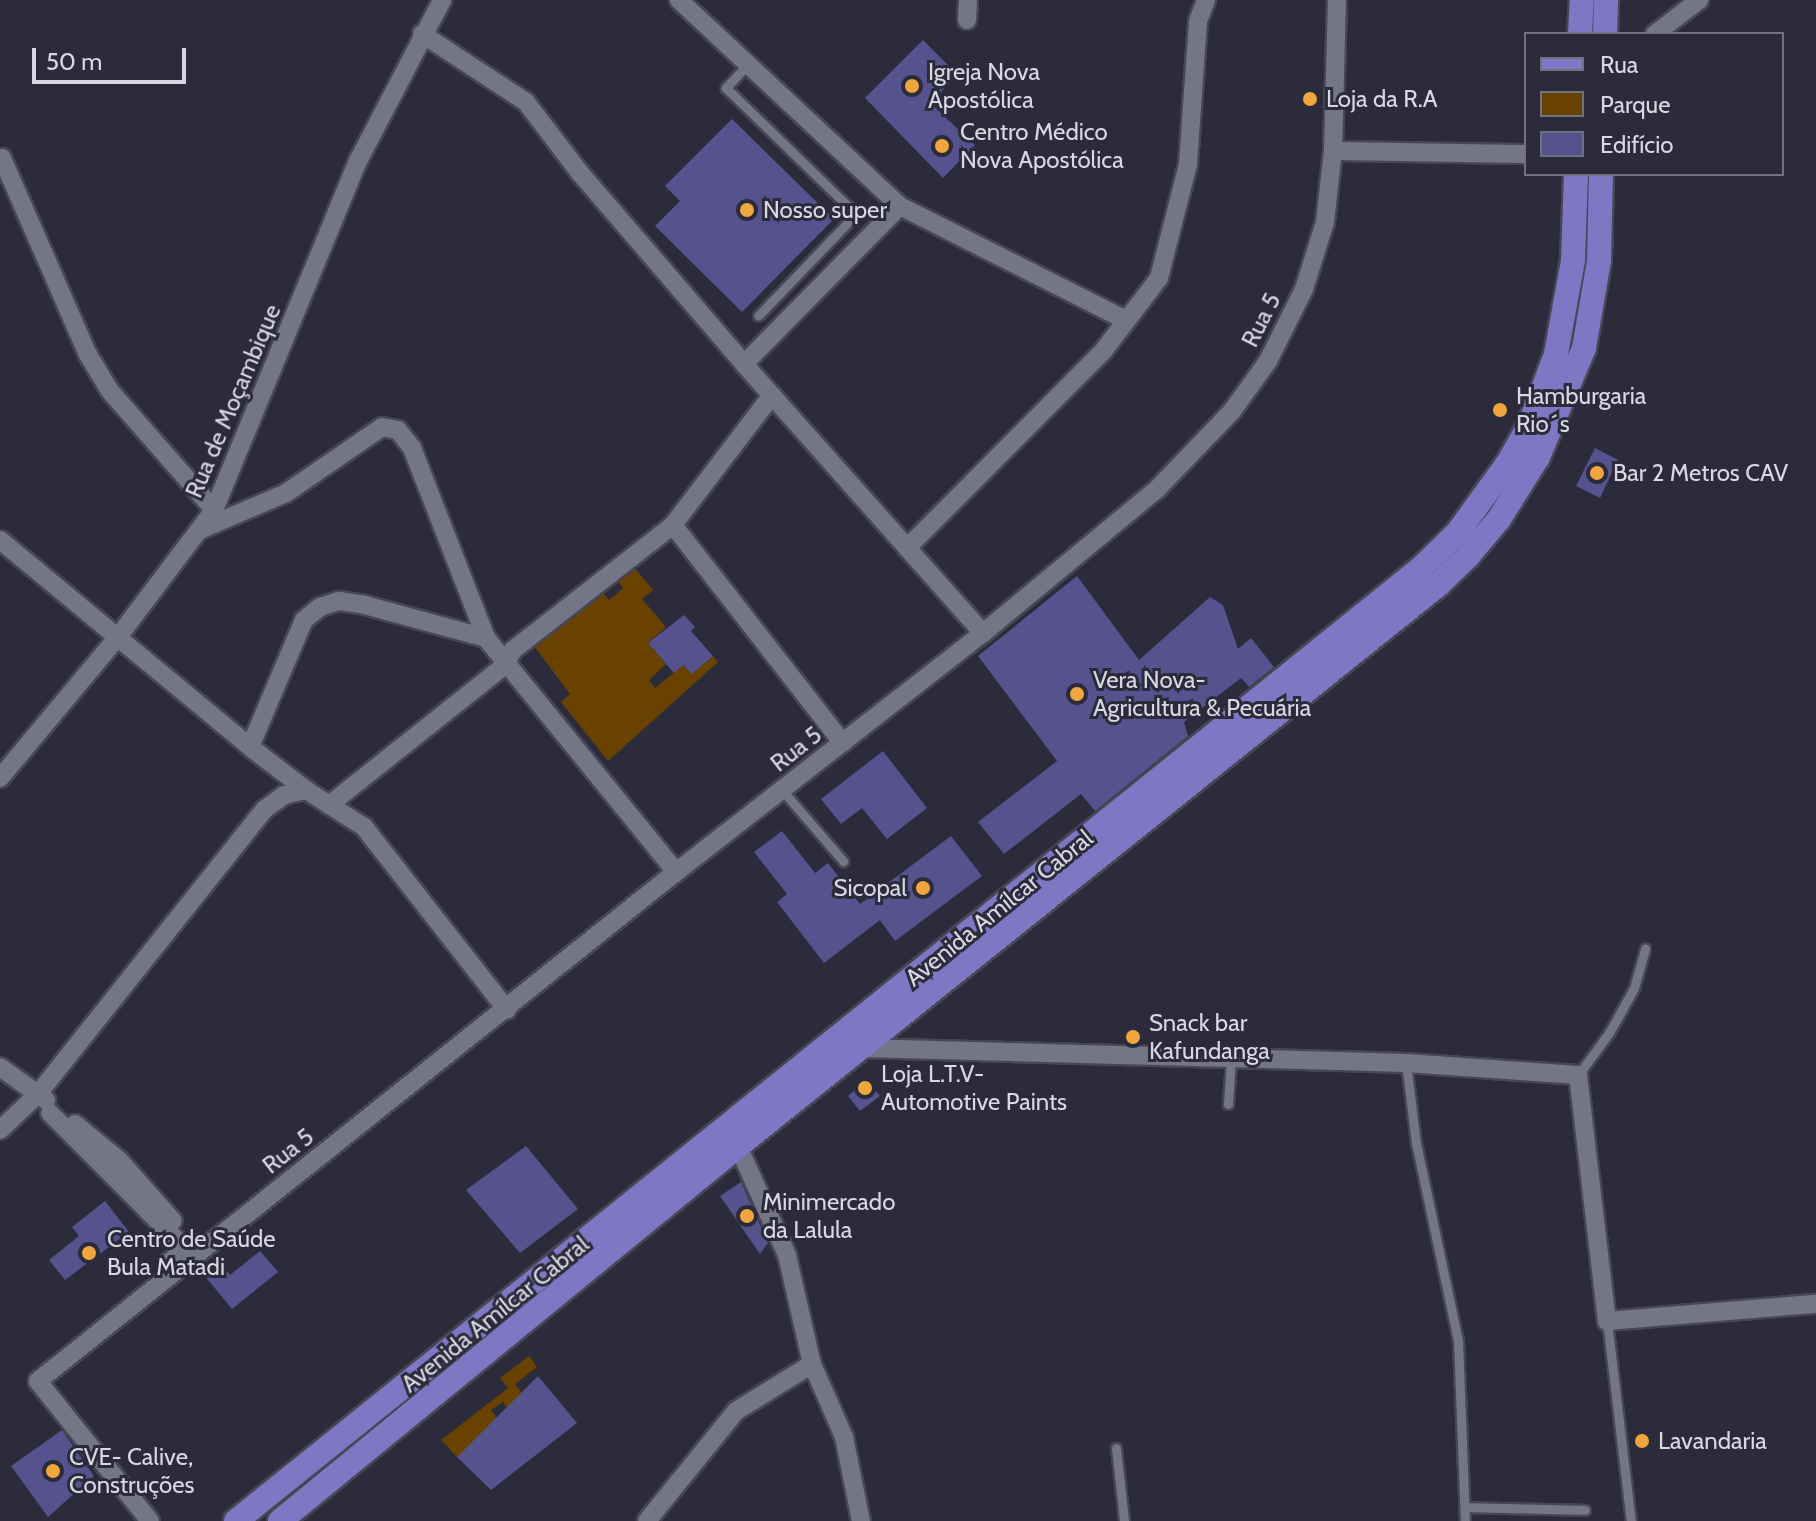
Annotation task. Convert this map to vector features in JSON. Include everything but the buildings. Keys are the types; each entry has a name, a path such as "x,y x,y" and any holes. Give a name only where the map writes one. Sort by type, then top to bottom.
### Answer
{"main road":[{"path":"1580,32 1582,0"},
{"path":"1605,32 1606,0"},
{"name":"Avenida Amílcar Cabral","path":"236,1521 1420,569 1458,532 1508,463 1529,426 1556,354 1573,260 1576,176"},
{"name":"Avenida Amílcar Cabral","path":"280,1521 738,1146 1438,585 1468,556 1499,519 1538,457 1554,426 1584,348 1599,261 1601,176"}],"street":[{"name":"Rua de Moçambique","path":"0,778 118,637 214,510 358,161 442,0"},
{"path":"679,0 900,206 1126,320"},
{"path":"967,20 968,0"},
{"path":"907,548 1104,350 1159,278 1188,164 1198,21 1206,0"},
{"name":"Rua 5","path":"38,1374 200,1251 507,1010 676,872 983,633 1158,488 1232,411 1268,361 1304,289 1321,235 1333,151 1337,0"},
{"path":"1658,32 1699,0"},
{"path":"422,34 526,102 580,173 744,364 983,633"},
{"path":"1333,151 1524,154"},
{"path":"2,158 87,353 102,378 214,510"},
{"path":"744,364 900,206"},
{"path":"329,805 505,665 513,650 673,525 772,395"},
{"path":"202,529 286,493 382,427 390,426 412,448 486,638 676,872"},
{"path":"673,525 843,743"},
{"path":"0,540 250,747 306,790 364,827 507,1010"},
{"path":"250,747 304,620 320,607 339,601 361,604 486,638"},
{"path":"0,1130 38,1094 265,809 284,795 306,790"},
{"path":"863,1048 1406,1063 1578,1075 1607,1321 1816,1304"},
{"path":"0,1067 119,1160 200,1251"},
{"path":"50,1113 186,1249 38,1374 150,1521"},
{"path":"738,1146 787,1255 812,1364 844,1437 861,1521"},
{"path":"647,1521 736,1411 812,1364"}],"lane":[{"path":"748,64 726,88 856,214 758,316"},
{"path":"782,790 843,861"},
{"path":"1578,1075 1609,1033 1634,988 1645,949"},
{"path":"1228,1104 1231,1059"},
{"path":"1406,1063 1427,1200 1458,1340 1465,1521"},
{"path":"1607,1321 1631,1521"},
{"path":"1116,1448 1124,1521"},
{"path":"1465,1507 1585,1510"}],"green space":[{"path":"634,567 653,590 642,599 666,627 648,643 666,664 649,680 655,688 683,665 692,674 713,656 718,662 608,761 561,702 570,694 534,646 602,592 609,600 623,588 617,580"},
{"path":"529,1356 537,1367 515,1384 525,1397 509,1410 503,1402 491,1410 504,1427 457,1457 441,1440 508,1388 500,1378"}],"place":[{"name":"Igreja Nova Apostólica","path":"912,86"},
{"name":"Loja da R.A","path":"1310,99"},
{"name":"Centro Médico Nova Apostólica","path":"942,146"},
{"name":"Nosso super","path":"747,210"},
{"name":"Hamburgaria Rio´s","path":"1500,410"},
{"name":"Bar 2 Metros CAV","path":"1597,473"},
{"name":"Vera Nova- Agricultura & Pecuária","path":"1077,694"},
{"name":"Sicopal","path":"923,888"},
{"name":"Snack bar Kafundanga","path":"1133,1037"},
{"name":"Loja L.T.V- Automotive Paints","path":"865,1088"},
{"name":"Minimercado da Lalula","path":"747,1216"},
{"name":"Centro de Saúde Bula Matadi","path":"89,1253"},
{"name":"Lavandaria","path":"1642,1441"},
{"name":"CVE- Calive, Construções","path":"53,1471"}]}
